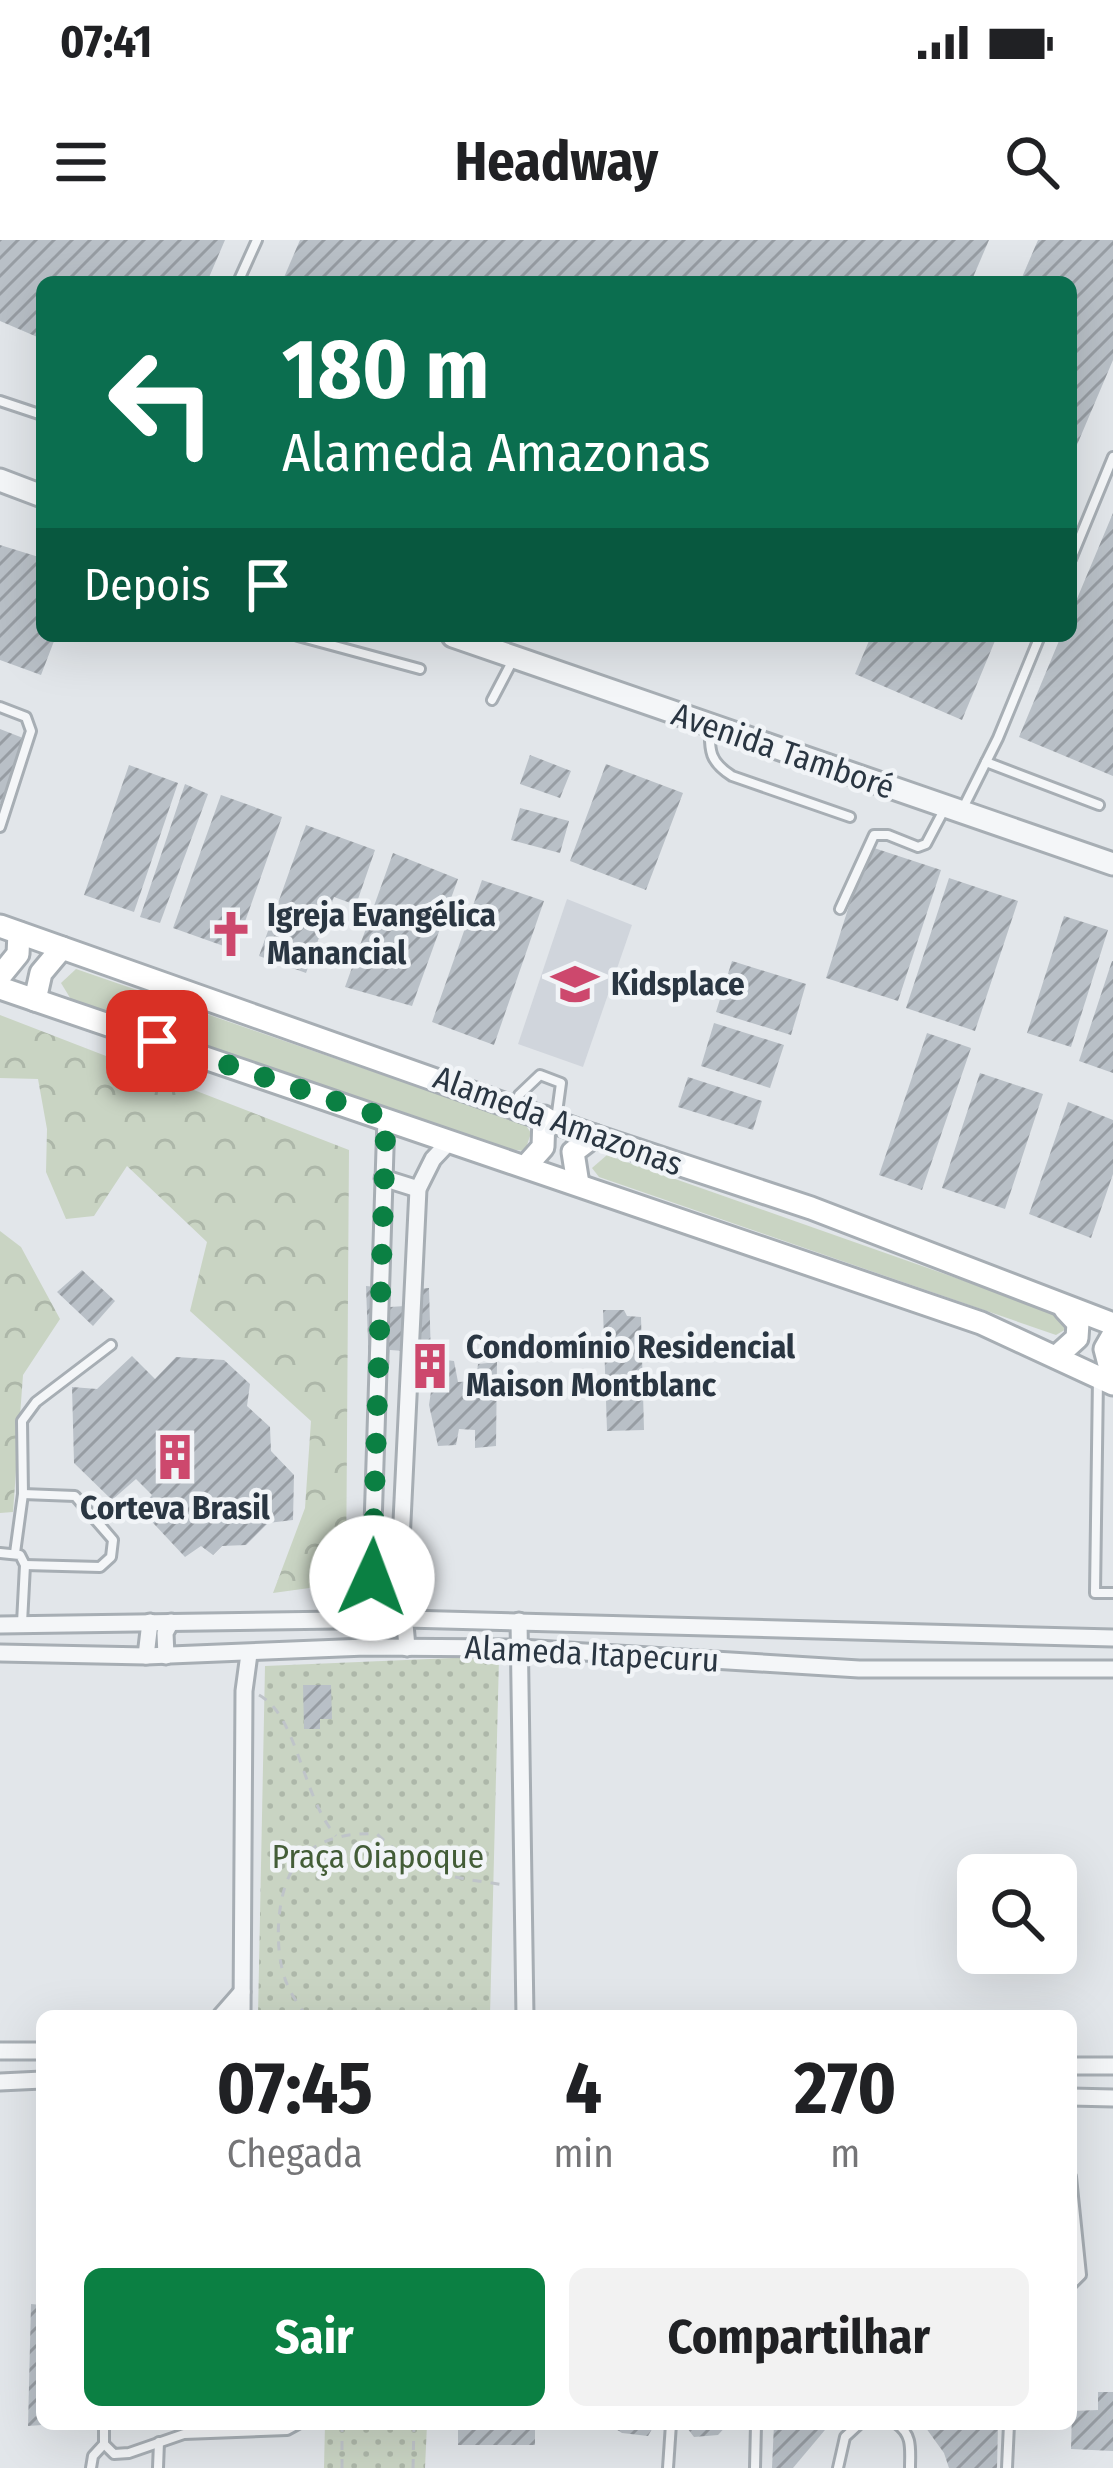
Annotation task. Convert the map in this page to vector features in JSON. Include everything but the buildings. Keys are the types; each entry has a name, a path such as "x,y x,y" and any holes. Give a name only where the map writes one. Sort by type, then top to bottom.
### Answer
{"main road":[{"name":"Alameda Amazonas","path":"9,930 811,1208 1113,1324"},
{"path":"0,976 18,954 9,930"},
{"path":"35,1000 41,973 62,948"},
{"name":"Alameda Amazonas","path":"0,988 981,1323 1108,1380"},
{"path":"526,1166 543,1147 550,1119"},
{"path":"578,1184 573,1152 594,1136"},
{"path":"1056,1358 1077,1338 1078,1323 1065,1309"},
{"path":"1108,1380 1106,1349 1113,1335"}],"street":[{"path":"0,480 36,494"},
{"name":"Avenida Tamboré","path":"471,642 1113,864"},
{"path":"370,1620 386,1118"},
{"path":"407,1648 400,1563 418,1189 450,1141"},
{"path":"383,1178 418,1189"},
{"name":"Alameda Itapecuru","path":"0,1625 406,1618 1113,1638"},
{"path":"146,1656 150,1622"},
{"path":"166,1656 165,1633 171,1622"},
{"path":"519,1622 525,2010"},
{"path":"798,1665 799,1630"},
{"name":"Alameda Itapecuru","path":"0,1653 166,1656 520,1648 859,1669 1113,1670"},
{"path":"242,2010 244,1691 250,1654"},
{"path":"226,2010 242,1992"},
{"path":"0,2051 36,2051"},
{"path":"1077,2066 1113,2066"},
{"path":"0,2082 36,2080"},
{"path":"1077,2097 1113,2098"}],"lane":[{"path":"241,276 257,240"},
{"path":"0,401 36,413"},
{"path":"1077,544 1113,457"},
{"path":"320,642 420,669"},
{"path":"841,908 874,835 888,835 918,847 926,844 953,809 986,762 1037,642"},
{"path":"492,700 514,657"},
{"path":"0,707 26,717 31,731 0,826"},
{"path":"710,726 709,754 718,767 850,817"},
{"path":"986,762 1099,806"},
{"path":"515,1106 519,1095 540,1076 561,1083 550,1119"},
{"path":"14,1553 22,1494 22,1421 36,1402 112,1346"},
{"path":"1108,1380 1096,1593 1113,1593"},
{"path":"0,1552 14,1553 25,1564 100,1567 111,1557 113,1540 76,1496 22,1494"},
{"path":"22,1625 25,1564"},
{"path":"1077,2236 1081,2275 1077,2279"},
{"path":"104,2430 110,2453 123,2454 184,2434 287,2430"},
{"path":"668,2468 671,2430"},
{"path":"755,2468 756,2430"},
{"path":"838,2468 844,2438 853,2430"},
{"path":"904,2430 910,2442 910,2468"},
{"path":"1007,2468 1009,2430"},
{"path":"158,2468 159,2443"},
{"path":"91,2468 93,2456 104,2444"}],"path":[{"path":"244,1691 265,1697 284,1718 306,1786 323,1821 337,1837"},
{"path":"302,2010 280,1963 277,1922 299,1860 337,1837 377,1834 416,1864 443,1877 524,1887"},
{"path":"342,2430 342,2468"},
{"path":"413,2468 414,2430"}],"shaded area":[{"name":"Kidsplace","path":"567,899 632,925 583,1067 518,1044"}],"green space":[{"path":"76,969 525,1124 531,1133 525,1151 485,1146 72,1001 61,983"},
{"path":"0,1015 349,1150 346,1583 273,1593 305,1508 311,1421 190,1311 207,1242 127,1166 94,1216 66,1219 46,1172 47,1129 38,1079 0,1078"},
{"path":"607,1155 1064,1316 1073,1325 1056,1335 599,1177 592,1168"},
{"path":"0,1231 21,1247 60,1319 23,1375 13,1512 0,1513"},
{"name":"Praça Oiapoque","path":"499,1658 490,2010 258,2010 265,1666"},
{"path":"325,2430 427,2430 425,2468 324,2468"}],"place":[{"name":"Igreja Evangélica Manancial","path":"231,934"},
{"name":"Kidsplace","path":"575,984"},
{"name":"Condomínio Residencial Maison Montblanc","path":"430,1366"},
{"name":"Corteva Brasil","path":"175,1457"}],"route":[{"path":"157,1041 386,1118 372,1578"}]}
